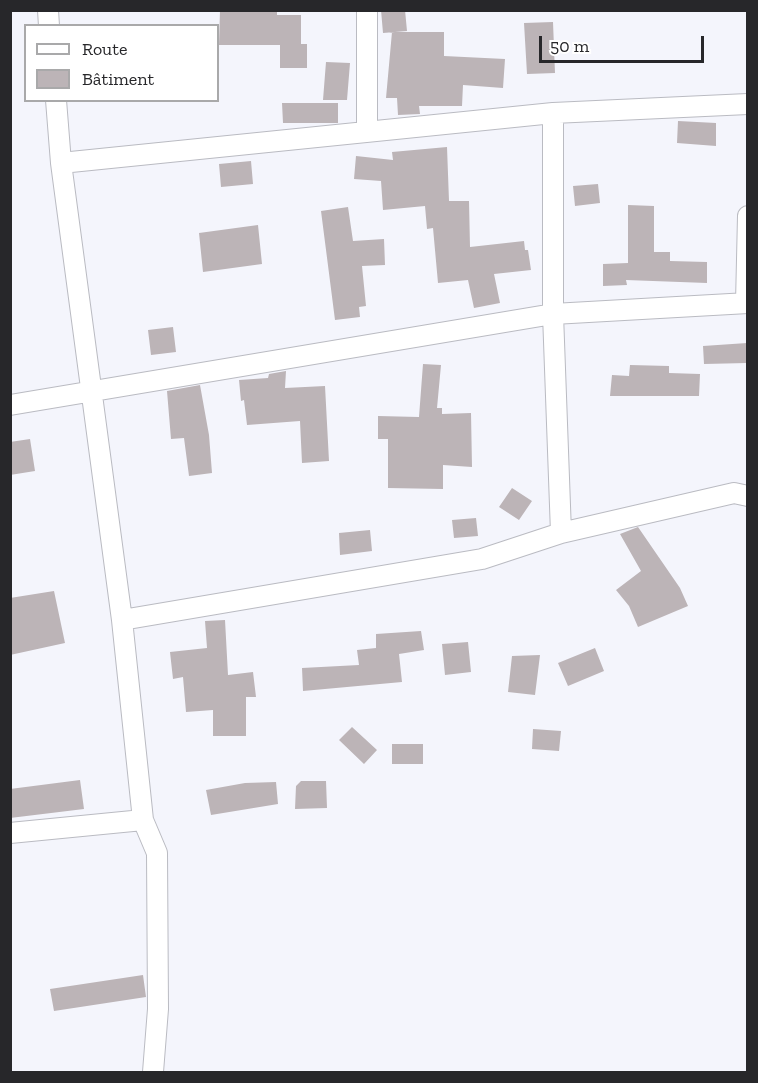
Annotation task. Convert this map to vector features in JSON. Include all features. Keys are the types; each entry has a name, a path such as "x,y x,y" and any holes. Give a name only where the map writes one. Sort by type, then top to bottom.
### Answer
{"street":[{"path":"367,10 367,132"},
{"path":"56,102 61,163 122,620 143,820 157,853 158,1009 153,1072"},
{"path":"61,163 553,113 747,104"},
{"path":"553,113 553,314 561,533"},
{"path":"10,405 553,314 747,303 747,216"},
{"path":"122,620 482,560 561,533 734,493 747,496"},
{"path":"10,833 143,820"}],"building":[{"path":"220,10 277,11 277,15 301,15 301,44 307,44 307,68 280,68 280,45 219,45"},
{"path":"381,10 405,10 407,31 383,33"},
{"path":"553,22 555,73 527,74 524,23"},
{"path":"392,32 444,32 444,56 505,59 503,88 463,85 462,106 419,106 420,114 398,115 397,98 386,98"},
{"path":"326,62 350,63 347,100 323,100"},
{"path":"282,103 338,103 338,123 283,123"},
{"path":"678,121 716,123 716,146 677,143"},
{"path":"447,147 449,201 469,201 470,247 524,241 525,250 528,250 531,270 494,274 500,303 474,308 468,280 438,283 433,228 427,229 425,206 383,210 381,181 354,179 356,156 393,160 392,152"},
{"path":"251,161 253,184 221,187 219,164"},
{"path":"598,184 600,203 575,206 573,186"},
{"path":"628,205 654,206 654,252 670,252 670,261 707,262 707,283 626,280 627,285 603,286 603,264 628,263"},
{"path":"348,207 353,241 384,239 385,265 362,266 366,306 359,307 360,317 335,320 321,211"},
{"path":"258,225 262,264 203,272 199,233"},
{"path":"173,327 176,352 151,355 148,330"},
{"path":"747,343 747,363 704,364 703,346"},
{"path":"423,364 441,365 437,408 442,408 442,414 471,413 472,467 443,465 443,489 388,488 388,439 378,439 378,416 419,417"},
{"path":"630,365 669,366 669,373 700,374 699,396 610,396 612,375 629,376"},
{"path":"286,371 285,388 325,386 329,461 302,463 300,421 247,425 239,380 268,378 269,374"},
{"path":"200,385 209,435 212,473 189,476 184,438 171,439 167,391"},
{"path":"30,439 35,471 10,475 10,442"},
{"path":"512,488 532,501 519,520 499,507"},
{"path":"476,518 478,536 454,538 452,520"},
{"path":"638,527 680,588 688,606 638,627 629,606 616,590 641,571 620,534"},
{"path":"370,530 372,551 340,555 339,533"},
{"path":"54,591 65,643 10,655 10,598"},
{"path":"225,620 228,675 253,672 256,697 246,697 246,736 213,736 213,710 186,712 183,677 173,679 170,652 207,648 205,621"},
{"path":"421,631 424,650 399,654 402,682 303,691 302,668 359,665 357,650 376,648 376,634"},
{"path":"468,642 471,672 445,675 442,644"},
{"path":"595,648 604,671 568,686 558,663"},
{"path":"540,655 535,695 508,692 512,656"},
{"path":"352,727 377,750 364,764 339,740"},
{"path":"533,729 561,731 559,751 532,749"},
{"path":"392,744 423,744 423,764 392,764"},
{"path":"80,780 84,809 10,818 10,789"},
{"path":"301,781 326,781 327,808 295,809 296,786"},
{"path":"276,782 278,804 211,815 206,790 245,783"},
{"path":"143,975 146,997 54,1011 50,989"}]}
